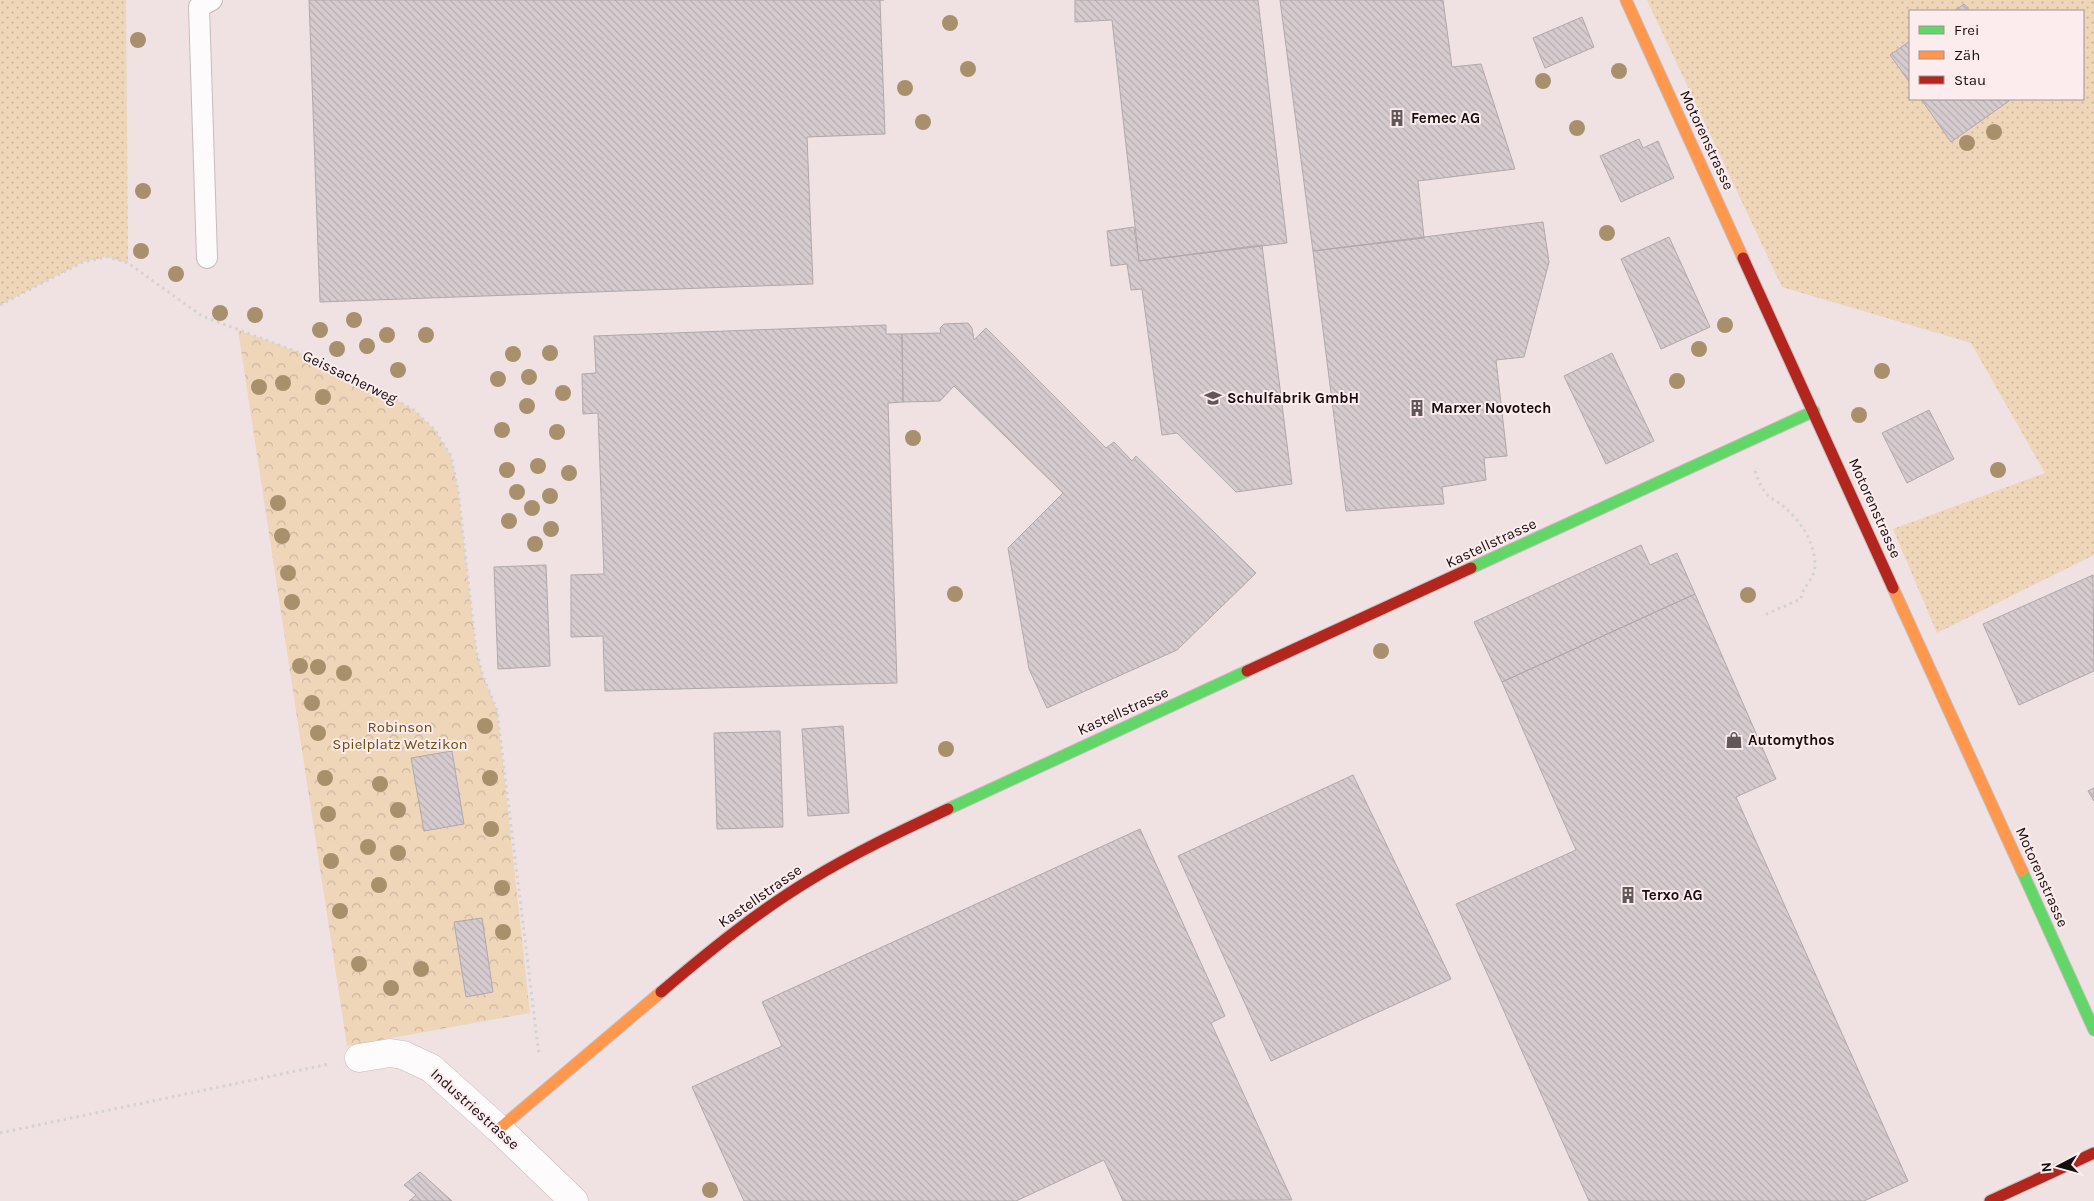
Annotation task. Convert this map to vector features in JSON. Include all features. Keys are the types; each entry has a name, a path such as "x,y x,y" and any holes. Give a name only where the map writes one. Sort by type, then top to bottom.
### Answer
{"street":[{"name":"Motorenstrasse","path":"1626,0 2094,1030"},
{"name":"Kastellstrasse","path":"499,1129 718,944 808,880 882,840 1066,753 1814,412"},
{"name":"Industriestrasse","path":"359,1058 390,1053 415,1059 431,1068 499,1129 574,1201"},
{"path":"1990,1201 2094,1153"}],"lane":[{"path":"207,258 198,7 212,0"}],"path":[{"name":"Geissacherweg","path":"0,305 83,262 108,257 128,263 202,316 298,352 361,380 414,410 435,430 450,456 458,490 476,650 482,676 496,710 539,1058"},
{"path":"1744,443 1764,491 1786,508 1805,530 1815,560 1813,577 1801,591 1801,599 1762,616"},
{"path":"0,1133 359,1058"}],"green space":[{"path":"0,0 126,0 128,263 107,257 83,262 0,305"},
{"path":"1647,0 2094,0 2094,555 1937,633 1893,529 2045,473 1971,343 1782,287"},
{"name":"Robinson Spielplatz Wetzikon","path":"238,330 298,352 361,380 414,410 435,430 451,456 458,490 476,650 483,676 497,710 530,1013 347,1046"}],"building":[{"path":"309,0 880,0 885,134 807,137 813,284 320,302"},
{"path":"1075,0 1258,0 1287,243 1139,261 1112,20 1075,22"},
{"name":"Femec AG","path":"1280,0 1443,0 1452,67 1481,64 1515,169 1418,181 1424,238 1313,251"},
{"path":"1964,4 1969,10 1955,10"},
{"path":"1582,17 1594,47 1545,68 1533,38"},
{"path":"1909,42 1909,82 1890,55"},
{"path":"1922,100 2009,101 1951,142"},
{"path":"1639,139 1643,148 1658,141 1674,178 1621,202 1600,156"},
{"name":"Marxer Novotech","path":"1543,222 1549,262 1524,357 1496,360 1507,456 1484,458 1486,480 1442,487 1444,504 1346,511 1313,251"},
{"path":"1134,227 1139,261 1262,245 1292,484 1236,492 1177,433 1162,435 1142,289 1131,290 1127,264 1111,266 1107,231"},
{"path":"1669,237 1710,327 1661,349 1621,259"},
{"path":"968,323 972,328 974,340 986,328 1106,448 1114,442 1132,461 1136,456 1256,573 1177,650 1047,708 1029,669 1008,548 1063,493 954,386 940,401 903,402 902,334 941,333 940,328 944,324"},
{"path":"886,325 886,334 902,334 903,402 888,403 897,683 605,691 603,636 571,637 571,575 604,574 598,413 583,414 582,374 596,373 594,336"},
{"path":"1612,353 1654,441 1606,464 1564,376"},
{"path":"1929,410 1954,459 1907,483 1882,433"},
{"path":"1641,545 1650,565 1677,553 1695,594 1502,682 1474,622"},
{"path":"546,565 550,666 498,669 494,567"},
{"path":"2093,575 2094,671 2019,705 1983,624"},
{"name":"Terxo AG","path":"1695,594 1776,779 1736,797 1908,1181 1864,1201 1589,1201 1456,904 1576,850 1502,682"},
{"path":"843,726 849,813 808,816 802,729"},
{"path":"780,731 783,827 717,829 714,733"},
{"path":"452,751 464,824 424,831 411,758"},
{"path":"1353,775 1451,979 1271,1061 1178,856"},
{"path":"2094,788 2094,801 2088,791"},
{"path":"1140,829 1225,1016 1211,1023 1292,1200 1123,1201 1104,1160 1016,1201 744,1201 692,1087 782,1046 762,1002"},
{"path":"482,918 493,992 466,997 454,922"},
{"path":"420,1172 452,1201 409,1201 416,1195 404,1185"}],"traffic: fast":[{"path":"1471,568 1814,411"},
{"path":"948,809 1247,671"},
{"path":"2022,871 2094,1030"}],"traffic: slow":[{"path":"1626,0 1743,258"},
{"path":"1893,588 2022,871"},
{"path":"499,1129 661,992"}],"traffic: jam":[{"path":"1743,258 1893,588"},
{"path":"1247,671 1471,568"},
{"path":"661,992 733,933 790,892 861,851 948,809"},
{"path":"1990,1201 2094,1153"}],"place":[{"name":"Femec AG","path":"1397,118"},
{"name":"Schulfabrik GmbH","path":"1213,398"},
{"name":"Marxer Novotech","path":"1417,408"},
{"name":"Automythos","path":"1734,740"},
{"name":"Terxo AG","path":"1628,895"}]}
